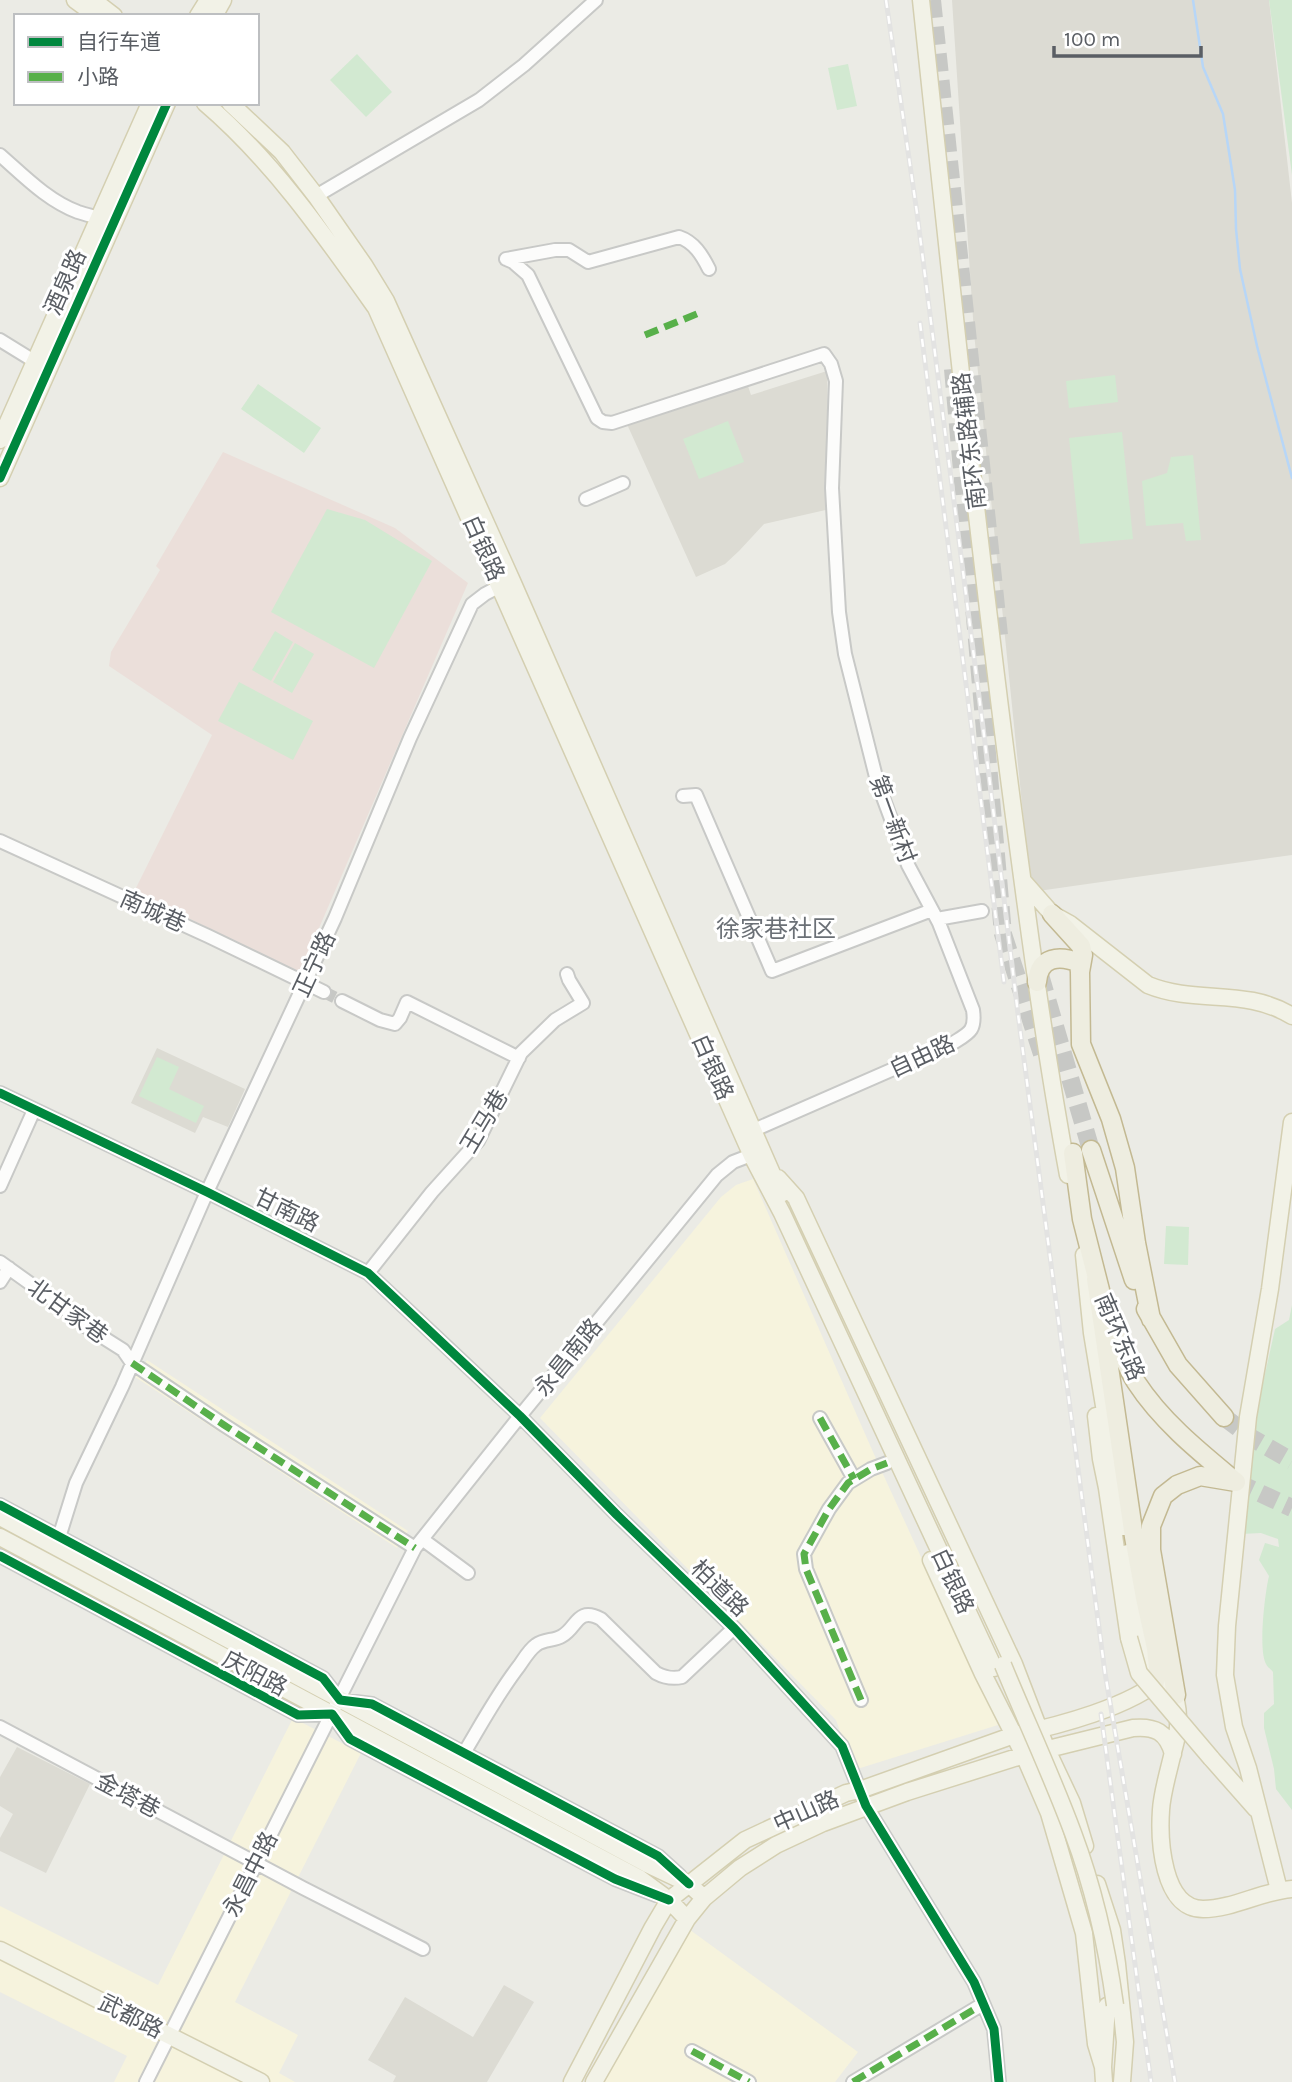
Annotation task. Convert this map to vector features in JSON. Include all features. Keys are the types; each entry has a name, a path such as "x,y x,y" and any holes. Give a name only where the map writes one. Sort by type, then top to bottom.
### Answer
{"highway":[{"path":"1052,914 1081,946 1083,956 1080,972"},
{"path":"1037,982 1038,971 1055,958 1079,963 1081,1044 1111,1119 1125,1168 1151,1319"},
{"name":"南环东路","path":"1091,1150 1131,1274 1151,1319 1178,1365 1224,1417"},
{"name":"南环东路","path":"1073,1153 1082,1219 1096,1279 1135,1381 1194,1447 1236,1482 1200,1476 1177,1485 1163,1496 1151,1526 1151,1550 1176,1695"},
{"path":"1096,1279 1134,1537 1156,1648 1158,1669 1154,1686"}],"main road":[{"path":"75,0 94,14"},
{"path":"93,0 111,14"},
{"name":"南环东路辅路","path":"921,0 993,655 1057,1113 1087,1270 1092,1333"},
{"name":"酒泉路","path":"0,478 149,105"},
{"name":"酒泉路","path":"0,440 34,361 166,105"},
{"name":"白银路","path":"207,105 303,206 376,308 506,583 754,1130 757,1153"},
{"name":"白银路","path":"232,105 282,152 316,196 386,301 506,583 757,1153 905,1455 1003,1664 1073,1833 1090,1885 1108,1957 1117,2082"},
{"path":"1023,881 1052,914 1070,924 1148,985 1161,991 1189,996 1253,1000 1276,1006 1292,1016"},
{"path":"1092,1333 1148,1672 1154,1686 1164,1678 1169,1679 1176,1695 1179,1728 1161,1809 1166,1875 1176,1894 1190,1907 1203,1909 1286,1889 1234,1727 1225,1675 1227,1626 1248,1417 1270,1289 1292,1122"},
{"path":"767,1173 775,1212 983,1674 1024,1755 1049,1813 1084,1933 1096,2043 1103,2075"},
{"path":"767,1173 796,1198 1014,1664 1047,1750 1072,1803 1111,1930 1125,2042 1122,2082"},
{"path":"1092,1333 1090,1343 1099,1447 1129,1638 1139,1673 1260,1813"},
{"name":"庆阳路","path":"0,1517 57,1541 336,1707 639,1878 669,1900 687,1919"},
{"name":"庆阳路","path":"0,1537 689,1884 704,1898"},
{"name":"中山路","path":"572,2082 669,1900 745,1840 846,1793 1014,1735 1039,1730 1116,1705 1154,1686"},
{"name":"中山路","path":"594,2082 687,1919 704,1898 740,1868 776,1844 907,1792 1024,1755 1143,1727 1162,1733 1169,1740 1172,1754"},
{"name":"武都路","path":"0,1950 243,2082"},
{"name":"武都路","path":"0,1959 261,2082"},
{"name":"白银路","path":"1103,2075 1111,2006"}],"street":[{"path":"316,196 480,100 524,65 596,0"},
{"path":"0,156 55,200 77,212 105,220"},
{"name":"第一新村","path":"709,269 701,254 688,240 679,237 588,262 569,250 506,259 528,275 597,418 603,422 612,423 824,354 831,364 836,381 832,488 839,607 845,654 877,781 908,865 934,915"},
{"path":"0,340 34,361"},
{"path":"586,499 622,483"},
{"name":"正宁路","path":"57,1541 76,1483 207,1192 335,918 410,738 472,604 506,583"},
{"path":"683,796 696,795 772,971 934,915 982,911"},
{"name":"南城巷","path":"0,841 324,992"},
{"name":"自由路","path":"754,1130 953,1043 969,1033 974,1019 973,1010 934,915"},
{"name":"王马巷","path":"368,1273 432,1192 478,1141 522,1053 555,1020 583,1003 568,974"},
{"path":"342,1001 380,1020 395,1024 407,1002 519,1058"},
{"name":"甘南路","path":"0,1094 207,1192 368,1273 520,1416"},
{"path":"0,1185 34,1110"},
{"name":"永昌南路","path":"336,1707 419,1544 717,1175 733,1162 757,1153"},
{"path":"0,1282 5,1265"},
{"name":"北甘家巷","path":"5,1265 85,1326 123,1350 132,1363"},
{"path":"132,1363 224,1425 468,1573"},
{"name":"柏道路","path":"520,1416 617,1516 734,1628 842,1745 866,1807 974,1982 994,2029 999,2082"},
{"path":"820,1418 853,1479"},
{"path":"861,1700 806,1569 804,1554 830,1508 848,1483 870,1469 887,1463"},
{"path":"0,1505 57,1541"},
{"path":"0,1556 298,1715 336,1707 372,1704 658,1856 689,1884"},
{"path":"464,1752 501,1689 535,1645 564,1636 577,1619 583,1616 601,1619 656,1673 673,1679 682,1677 734,1628"},
{"name":"永昌中路","path":"146,2082 336,1707"},
{"name":"金塔巷","path":"0,1727 423,1949"},
{"path":"853,2082 983,2004"},
{"path":"692,2051 749,2082"}],"shaded area":[{"path":"952,0 1269,0 1292,203 1292,855 1031,892 974,333"},
{"path":"827,371 830,509 764,524 725,564 696,577 626,422 745,377 751,395"},
{"path":"223,452 395,528 468,583 300,972 134,892 212,735 109,666 111,652 160,570 156,566"},
{"path":"157,1048 245,1089 228,1127 203,1117 195,1133 131,1103"},
{"path":"753,1179 877,1461 998,1725 854,1770 836,1720 540,1418 721,1197 736,1185"},
{"path":"147,1360 408,1531 397,1548 135,1377"},
{"path":"293,1718 361,1753 235,2002 298,2035 279,2073 295,2082 114,2082 127,2056 0,1992 0,1906 158,1985"},
{"path":"17,1747 90,1784 46,1873 0,1851 0,1838 13,1814 0,1806 0,1777"},
{"path":"686,1927 858,2052 835,2082 604,2082"},
{"path":"504,1985 534,2002 487,2082 393,2082 396,2076 368,2060 405,1997 473,2037"}],"green space":[{"path":"1269,0 1292,0 1292,175"},
{"path":"357,54 392,92 366,117 330,80"},
{"path":"848,64 857,106 837,110 828,68"},
{"path":"1115,375 1118,402 1069,408 1066,381"},
{"path":"258,384 321,428 304,453 241,409"},
{"path":"728,421 744,462 699,479 683,439"},
{"path":"1122,432 1133,539 1080,544 1069,438"},
{"path":"1193,455 1201,540 1186,541 1183,523 1146,526 1142,481 1167,473 1171,457"},
{"path":"327,509 365,520 432,561 374,668 271,612"},
{"path":"275,631 293,642 271,681 252,670"},
{"path":"295,643 314,654 292,693 273,682"},
{"path":"239,682 313,721 293,760 218,721"},
{"path":"157,1057 179,1067 169,1089 204,1106 196,1123 139,1096"},
{"path":"1166,1226 1189,1227 1188,1265 1164,1264"},
{"path":"1292,1305 1292,1810 1276,1789 1264,1728 1264,1713 1274,1704 1273,1672 1266,1664 1262,1634 1269,1576 1259,1560 1265,1543 1279,1547 1278,1539 1261,1533 1241,1534 1253,1428 1275,1329 1289,1320"}],"waterway":[{"path":"1193,0 1203,67 1223,114 1235,190 1240,269 1292,478"}],"tunnel":[{"path":"932,0 999,635"},
{"path":"953,369 1003,934 1043,1057"},
{"path":"1040,975 1091,1150"},
{"path":"324,992 342,1001"},
{"path":"1224,1417 1250,1437 1292,1461"},
{"path":"1236,1482 1292,1508"}],"railway":[{"path":"886,0 917,213 1018,1014 1105,1673 1175,2082"},
{"path":"920,323 1004,982"},
{"path":"1101,1714 1151,2082"}],"marked path":[{"path":"645,335 699,313"},
{"path":"132,1363 415,1548"},
{"path":"820,1418 854,1479"},
{"path":"861,1700 806,1569 804,1554 829,1509 848,1483 887,1463"},
{"path":"853,2082 983,2004"},
{"path":"692,2051 749,2082"}],"cycle path":[{"path":"0,478 166,105"},
{"path":"0,1093 368,1273 520,1416 734,1628 842,1746 866,1806 974,1982 994,2029 999,2082"},
{"path":"0,1505 323,1678 340,1700 372,1704 658,1856 689,1884"},
{"path":"0,1556 298,1715 332,1714 350,1739 615,1879 669,1900"}],"district":[{"name":"徐家巷社区","path":"776,929"}]}
